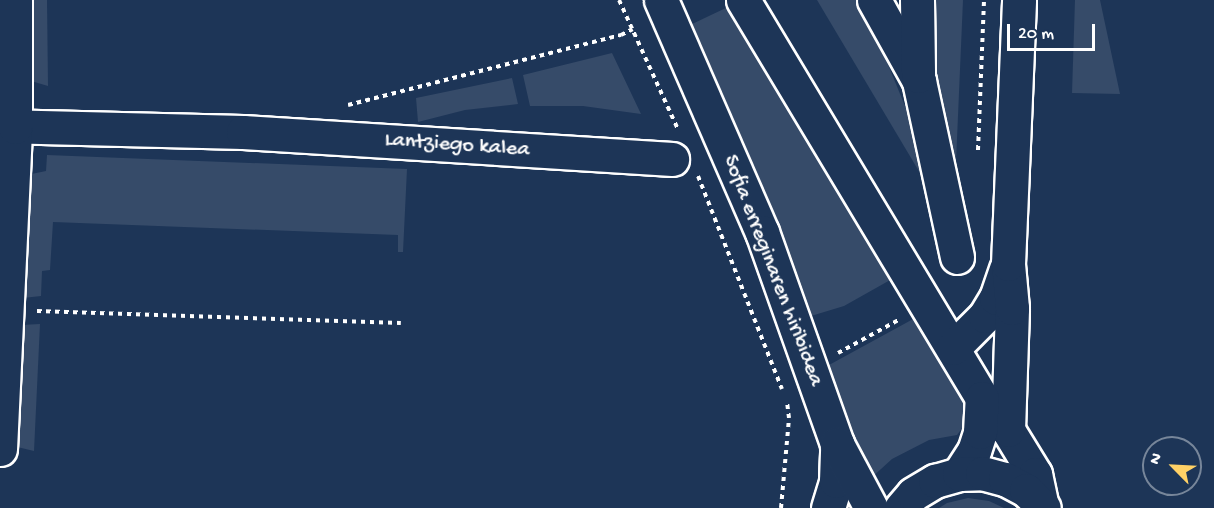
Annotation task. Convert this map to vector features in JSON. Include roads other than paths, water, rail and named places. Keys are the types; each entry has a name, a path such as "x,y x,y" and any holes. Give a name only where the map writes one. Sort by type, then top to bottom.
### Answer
{"main road":[{"path":"0,448 6,309 7,126 15,0"},
{"name":"Sofia erreginaren hiribidea","path":"661,0 762,232 837,444 871,508"},
{"path":"743,0 982,398 1008,430 1035,474 1043,507"},
{"path":"874,0 918,81"},
{"path":"917,0 918,81 957,257"},
{"path":"1008,430 1012,308 1008,264 1019,0"},
{"name":"Lantziego kalea","path":"7,126 243,132 683,156"},
{"path":"953,348 991,307 1008,264"},
{"path":"959,474 977,442 982,398"},
{"path":"828,508 836,481 837,444"},
{"path":"901,508 913,494 934,481 959,474 982,473 1005,479 1026,490 1043,507"}]}
